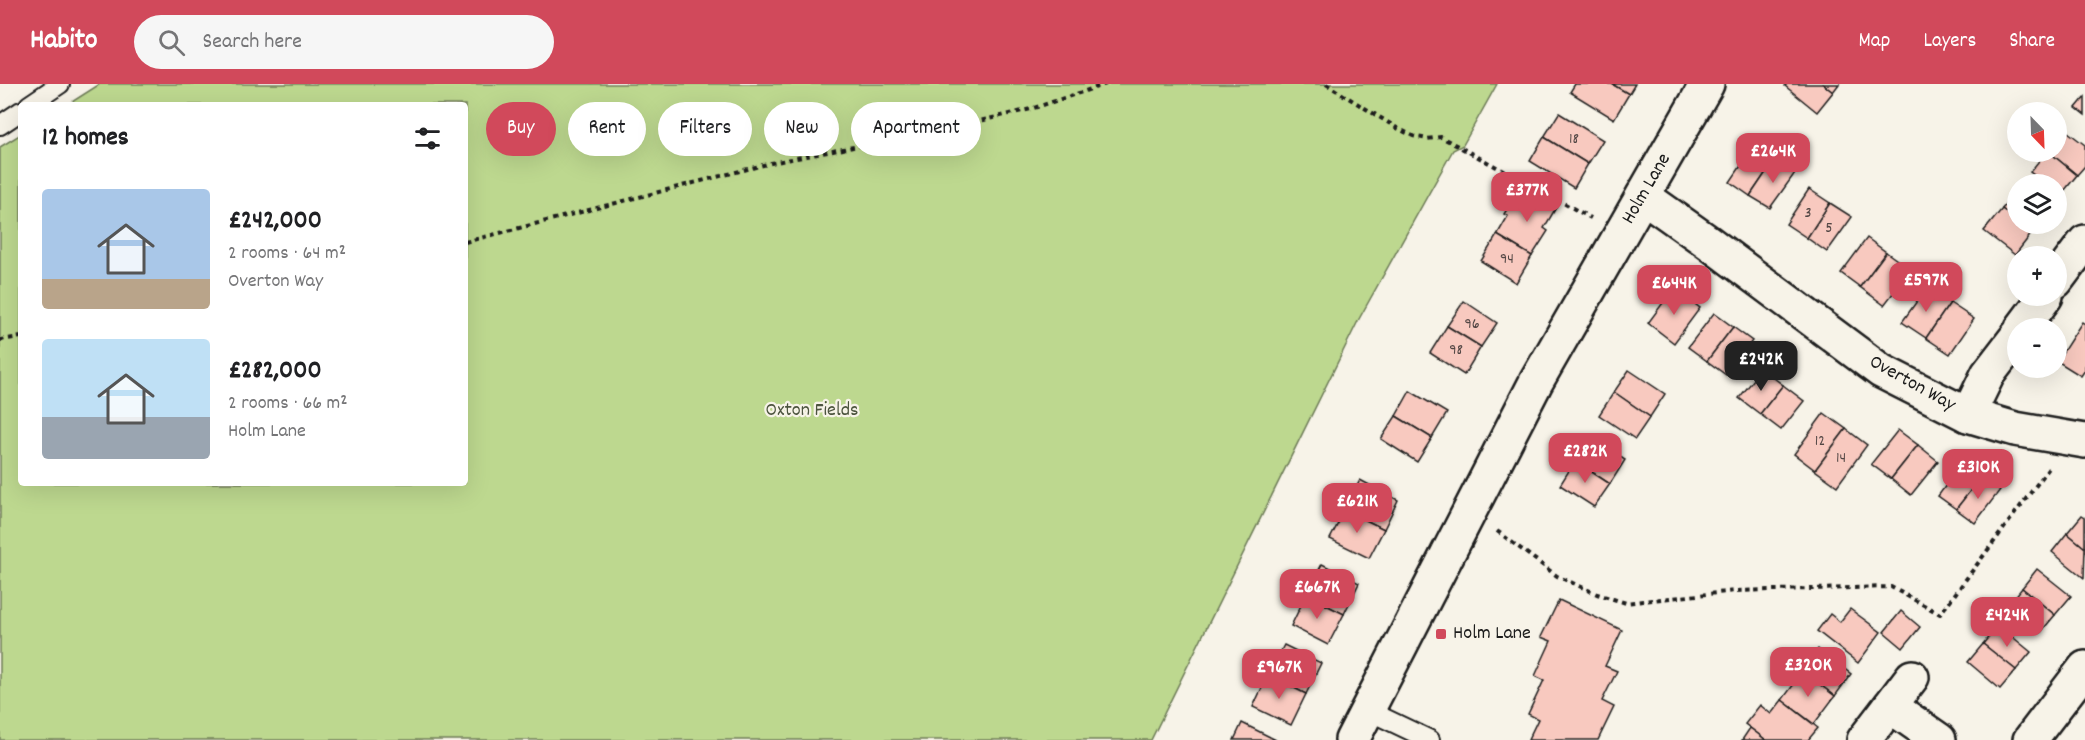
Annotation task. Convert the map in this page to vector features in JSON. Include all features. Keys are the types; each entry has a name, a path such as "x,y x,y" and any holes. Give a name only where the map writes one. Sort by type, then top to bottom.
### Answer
{"street":[{"name":"Holm Lane","path":"1352,740 1536,382 1707,84"},
{"name":"Overton Way","path":"1643,196 1881,371 1968,415 2015,429 2078,440"},
{"path":"2067,266 2085,242"},
{"path":"1968,415 1988,374 2007,349"},
{"path":"2030,740 2085,668"},
{"path":"1864,740 1912,676"},
{"path":"1890,706 1939,740"}],"lane":[{"path":"33,102 60,84"},
{"path":"0,125 18,113"},
{"path":"1367,710 1430,740"}],"path":[{"path":"468,241 771,163 941,130 1020,111 1106,84"},
{"path":"1326,84 1397,128 1422,138 1441,137 1621,234"},
{"path":"0,340 18,337"},
{"path":"1470,510 1557,576 1597,594 1626,603 1734,591 1891,586 1940,614 2078,440"}],"green space":[{"name":"Oxton Fields","path":"100,84 1497,84 1463,145 1453,150 1359,319 1151,740 0,740 0,147 18,136 18,486 468,486 468,102 72,102"}],"building":[{"path":"1575,84 1612,84 1629,94 1614,119 1570,92"},
{"path":"1612,84 1635,84 1629,94"},
{"path":"1787,84 1823,84 1833,92 1817,112 1785,86"},
{"path":"1823,84 1839,84 1833,92"},
{"path":"2085,97 2085,115 2076,108"},
{"path":"1559,113 1603,140 1588,164 1544,137"},
{"path":"2067,131 2085,145 2085,166 2077,175 2061,162 2067,162"},
{"path":"1544,137 1588,164 1574,188 1530,161"},
{"path":"1755,145 1775,159 1750,196 1730,182"},
{"path":"1775,159 1795,173 1770,208 1750,196"},
{"path":"2038,162 2061,162 2077,175 2067,187 2067,174 2033,174 2030,172"},
{"path":"1809,189 1830,203 1807,238 1786,224"},
{"path":"1531,192 1557,206 1544,228 1548,231 1532,256 1497,235 1508,216 1504,214 1515,196 1525,202"},
{"path":"1830,203 1852,217 1827,252 1807,238"},
{"path":"2007,203 2007,213 2002,209"},
{"path":"2002,209 2007,213 2007,234 2031,234 2022,246 2007,246 2007,249 1984,231"},
{"path":"1497,235 1532,256 1516,283 1481,261"},
{"path":"1867,238 1886,252 1860,287 1841,273"},
{"path":"1886,252 1911,270 1884,305 1860,287"},
{"path":"1927,287 1950,303 1926,338 1902,322"},
{"path":"1674,288 1700,308 1674,343 1648,323"},
{"path":"1464,301 1497,323 1481,347 1447,326"},
{"path":"1950,303 1974,319 1950,354 1926,338"},
{"path":"1714,313 1733,327 1707,361 1688,347"},
{"path":"2082,322 2085,324 2085,370 2081,376 2067,367 2067,345"},
{"path":"1447,326 1481,347 1464,375 1430,353"},
{"path":"1733,327 1752,341 1726,375 1707,361"},
{"path":"1762,369 1783,385 1760,414 1739,398"},
{"path":"1629,370 1665,394 1650,417 1614,392"},
{"path":"1783,385 1804,401 1781,430 1760,414"},
{"path":"1410,391 1447,413 1432,438 1396,416"},
{"path":"1614,392 1650,417 1635,439 1599,415"},
{"path":"1824,413 1846,429 1815,470 1794,454"},
{"path":"1396,416 1432,438 1417,462 1381,439"},
{"path":"1846,429 1867,445 1837,486 1815,470"},
{"path":"1898,430 1918,445 1891,479 1871,464"},
{"path":"1591,438 1625,460 1610,484 1575,461"},
{"path":"1918,445 1938,461 1911,495 1891,479"},
{"path":"1575,461 1610,484 1594,507 1560,485"},
{"path":"1963,462 1982,476 1956,509 1938,496"},
{"path":"1982,476 2000,490 1975,523 1956,509"},
{"path":"1360,480 1398,500 1384,529 1345,510"},
{"path":"1345,510 1384,529 1369,558 1330,539"},
{"path":"2082,515 2085,517 2085,548 2067,533"},
{"path":"2067,533 2085,548 2084,578 2052,552"},
{"path":"1322,564 1359,583 1344,614 1306,595"},
{"path":"2037,569 2071,596 2055,615 2022,588"},
{"path":"2022,588 2055,615 2040,633 2007,607"},
{"path":"1306,595 1344,614 1328,645 1291,626"},
{"path":"1559,600 1622,630 1605,666 1617,671 1602,701 1614,707 1598,740 1528,740 1538,719 1528,714 1544,680 1535,676 1551,641 1541,637"},
{"path":"1850,609 1881,632 1858,663 1817,631 1830,614 1840,622"},
{"path":"1901,611 1920,627 1903,648 1884,632"},
{"path":"1998,625 2031,652 2016,670 1983,644"},
{"path":"1983,644 2016,670 2000,689 1968,662"},
{"path":"1284,645 1321,663 1306,694 1268,675"},
{"path":"1818,649 1851,674 1835,696 1792,664 1801,652 1810,659"},
{"path":"1803,672 1835,696 1814,724 1782,700"},
{"path":"1268,675 1306,694 1291,725 1253,707"},
{"path":"1782,700 1818,728 1808,740 1766,740 1745,724 1760,705 1771,714"},
{"path":"1242,723 1276,740 1234,740"},
{"path":"1750,728 1766,740 1742,740"}],"place":[{"name":"Holm Lane","path":"1441,634"}]}
